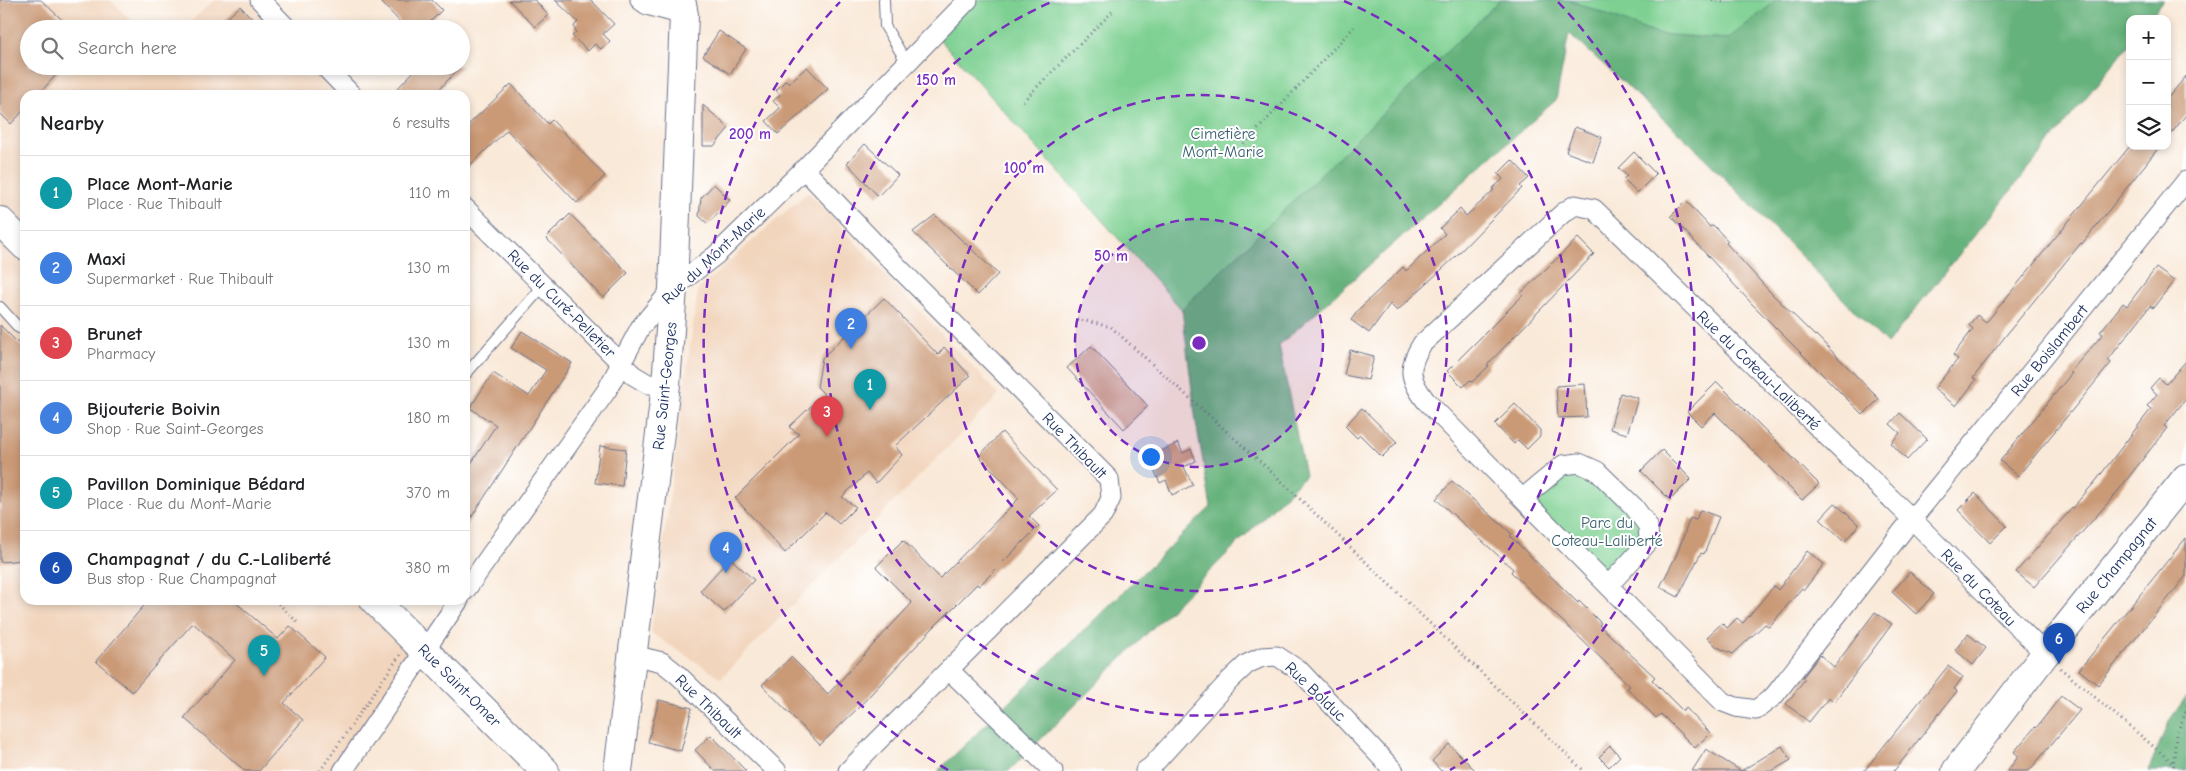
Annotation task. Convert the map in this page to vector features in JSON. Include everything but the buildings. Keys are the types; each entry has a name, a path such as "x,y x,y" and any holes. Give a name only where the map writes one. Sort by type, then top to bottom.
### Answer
{"street":[{"path":"260,0 279,20"},
{"path":"640,0 648,5 684,5"},
{"name":"Rue du Mont-Marie","path":"470,584 607,390 640,328 673,288 716,255 804,169 966,1"},
{"name":"Rue Saint-Georges","path":"618,771 666,386 673,288 684,5"},
{"path":"333,75 347,90"},
{"name":"Rue Thibault","path":"804,169 885,254 1109,479 1111,498 1103,515 848,771"},
{"name":"Rue Boislambert","path":"1912,519 2186,181"},
{"name":"Rue du Coteau-Laliberté","path":"1575,205 1594,209 1912,519 1774,696 1756,710 1736,707 1722,702 1426,401 1414,386 1411,374 1414,356 1422,344 1563,213 1575,205"},
{"name":"Rue du Curé-Pelletier","path":"470,213 634,375 648,384 666,386"},
{"path":"0,221 20,241"},
{"path":"1523,498 1563,465 1579,463 1597,470 1634,507 1648,526 1649,541 1609,585"},
{"name":"Rue Champagnat","path":"1956,771 2045,654 2186,478"},
{"name":"Rue du Coteau","path":"1912,519 2045,654"},
{"name":"Rue Saint-Omer","path":"379,605 545,771"},
{"path":"343,771 455,605"},
{"name":"Rue Thibault","path":"633,655 662,662 677,674 777,771"},
{"name":"Rue Bolduc","path":"1145,771 1247,664 1262,657 1277,656 1300,671 1392,770"},
{"path":"949,670 1053,771"}],"lane":[{"path":"884,0 886,26 907,63"},
{"path":"470,369 544,286"},
{"path":"0,307 19,328"}],"path":[{"path":"1712,0 1724,2 1726,0"},
{"path":"1022,101 1113,12"},
{"path":"1244,144 1354,27"},
{"path":"1077,319 1111,326 1276,476 1584,771"},
{"path":"281,605 297,622"},
{"path":"2045,654 2172,762"},
{"path":"2173,771 2172,762 2176,735 2186,712"}],"shaded area":[{"path":"0,0 110,0 131,20 20,20 20,75 333,75 347,90 20,90 20,605 380,605 424,649 342,771 0,771"},
{"path":"214,0 260,0 279,20 193,20"},
{"path":"808,192 999,395 721,678 651,633 698,289"}],"green space":[{"name":"Cimetière Mont-Marie","path":"968,0 1835,0 1690,143 1569,33 1211,342 935,34"},
{"path":"1500,0 1569,0 1656,34 1728,39 1777,0 2164,0 2152,15 2126,15 2126,48 1887,344 1690,143 1569,33 1556,100 1279,345 1305,476 1009,771 938,771 1211,507 1196,422 1182,309"},
{"name":"Parc du Coteau-Laliberté","path":"1579,463 1648,526 1609,585 1523,498"},
{"path":"2186,697 2186,771 2148,771 2169,721"}],"place":[{"name":"Maxi","path":"851,349"},
{"name":"Place Mont-Marie","path":"870,410"},
{"name":"Brunet","path":"827,437"},
{"name":"Bijouterie Boivin","path":"726,573"},
{"name":"Champagnat / du C.-Laliberté","path":"2059,664"},
{"name":"Pavillon Dominique Bédard","path":"264,676"}]}
